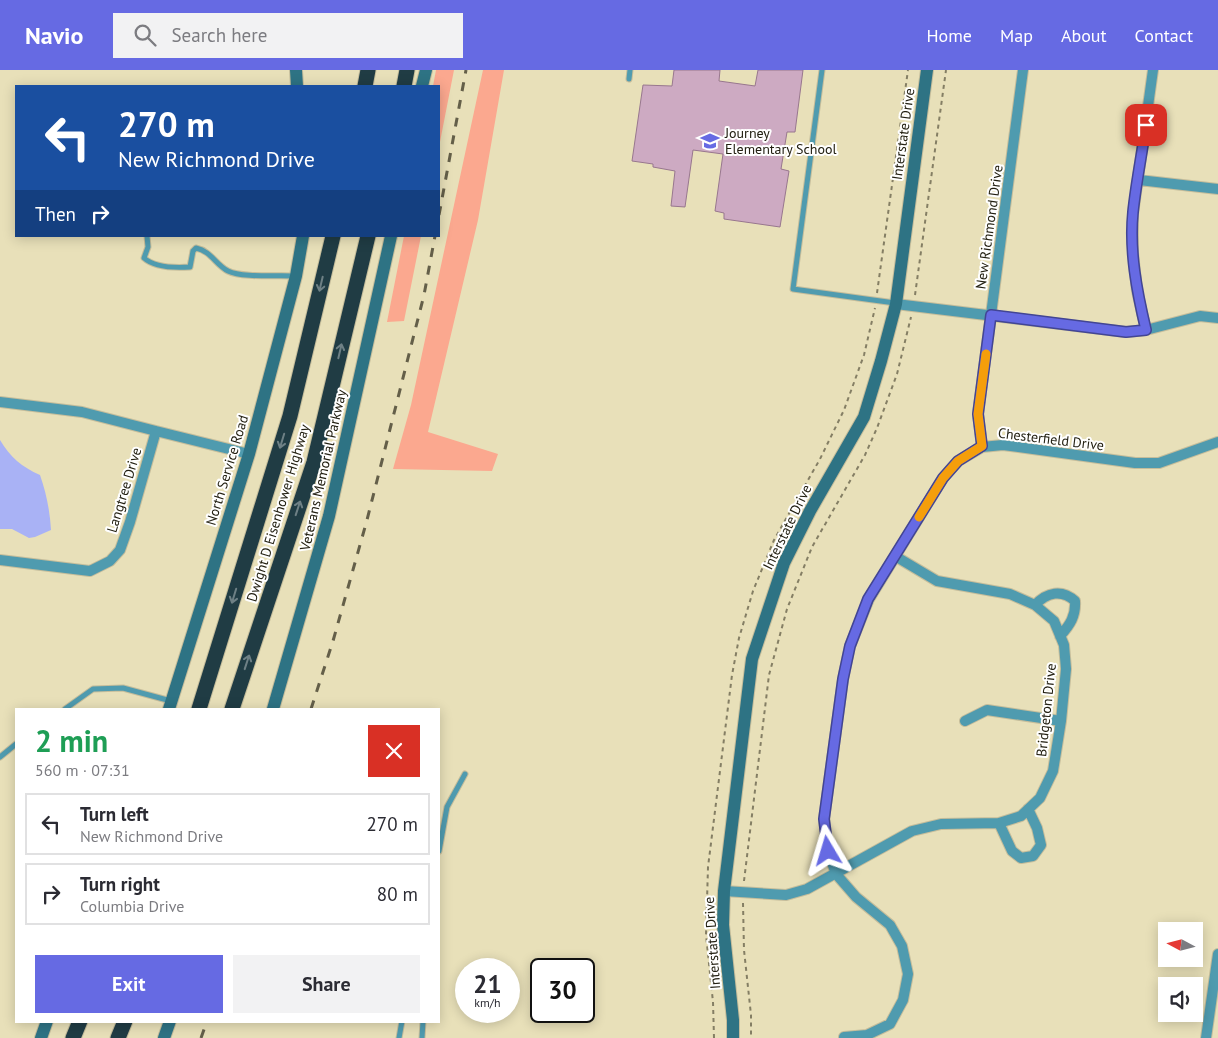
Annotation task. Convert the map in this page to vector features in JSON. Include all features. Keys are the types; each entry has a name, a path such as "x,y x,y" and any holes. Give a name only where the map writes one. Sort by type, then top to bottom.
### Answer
{"highway":[{"path":"365,85 368,70"},
{"path":"404,85 407,70"},
{"name":"Dwight D Eisenhower Highway","path":"199,708 290,416 333,237"},
{"name":"Dwight D Eisenhower Highway","path":"232,708 314,462 368,237"},
{"path":"73,1038 79,1023"},
{"path":"118,1038 124,1023"}],"street":[{"path":"296,70 297,85"},
{"path":"422,85 426,70"},
{"name":"Interstate Drive","path":"733,1038 733,1020 723,925 724,891 752,659 784,563 810,510 864,417 881,361 896,304 927,70"},
{"name":"New Richmond Drive","path":"982,446 978,414 1023,70"},
{"path":"1146,330 1137,291 1133,253 1133,214 1153,70"},
{"path":"1138,180 1218,189"},
{"name":"North Service Road","path":"170,705 249,454 296,276 303,237"},
{"name":"Veterans Memorial Parkway","path":"274,708 329,516 391,237"},
{"path":"896,304 1126,332 1146,330 1200,316 1218,318"},
{"path":"0,402 82,412 249,454"},
{"name":"Langtree Drive","path":"0,560 90,571 110,561 120,550 127,532 156,431"},
{"name":"Chesterfield Drive","path":"844,1036 867,1035 890,1024 903,1000 908,974 902,946 890,925 856,897 836,874 828,851 824,819 843,679 850,646 868,599 943,478 958,461 982,446 1003,445 1134,463 1159,463 1218,442"},
{"name":"Bridgeton Drive","path":"724,891 786,895 807,888 836,874 912,831 941,824 999,823 1021,816 1040,798 1053,772 1066,670 1064,645 1054,621 1035,605 1010,594 937,581 895,556"},
{"path":"1035,605 1047,596 1058,592 1068,595 1075,601 1076,612 1070,625 1060,636"},
{"path":"965,721 987,710 1061,721"},
{"path":"999,823 1012,851 1021,858 1033,856 1041,845 1037,828 1028,810"},
{"path":"1206,1038 1218,954"},
{"path":"41,1038 46,1023"},
{"path":"164,1038 169,1023"}],"lane":[{"path":"629,79 630,70"},
{"path":"822,70 792,289 896,304"},
{"path":"147,237 148,247 144,258 150,264 177,268 190,267 193,251 196,248 203,249 227,270 239,274 296,276"},
{"path":"66,708 93,689 123,688 170,705"},
{"path":"0,757 15,745"},
{"path":"440,846 447,807 465,774"},
{"path":"399,1038 402,1023"},
{"path":"422,1038 423,1023"}],"path":[{"path":"878,290 908,70"},
{"path":"751,1038 751,1014 744,950 742,892 768,684 787,608 812,547 865,455 897,374 914,306 946,70"},
{"path":"880,277 885,278"}],"shaded area":[{"path":"436,70 454,70 440,142 440,85 433,85"},
{"path":"483,70 504,70 478,220 428,432 498,454 492,471 393,469 411,405"},
{"path":"404,237 421,237 404,321 387,322"}],"water":[{"path":"0,440 17,461 40,475 50,516 51,530 29,538 12,529 0,529"}],"building":[{"name":"Journey Elementary School","path":"674,70 720,70 719,81 755,86 758,70 803,70 795,132 787,132 781,169 789,171 780,227 724,219 724,213 715,211 723,154 693,150 685,207 671,206 675,171 653,167 653,164 632,161 643,85 672,86"}],"railway":[{"path":"440,210 466,70"},
{"path":"311,708 333,641 367,520 424,295 435,237"},
{"path":"201,1038 206,1023"}],"slow traffic":[{"path":"919,517 943,478 958,461 982,446 978,414 986,354"}],"place":[{"name":"Journey Elementary School","path":"710,141"}],"route":[{"path":"828,851 824,819 843,679 850,646 868,599 943,478 958,461 982,446 978,414 991,315 1126,332 1146,330 1137,291 1133,253 1133,214 1146,125"}]}
